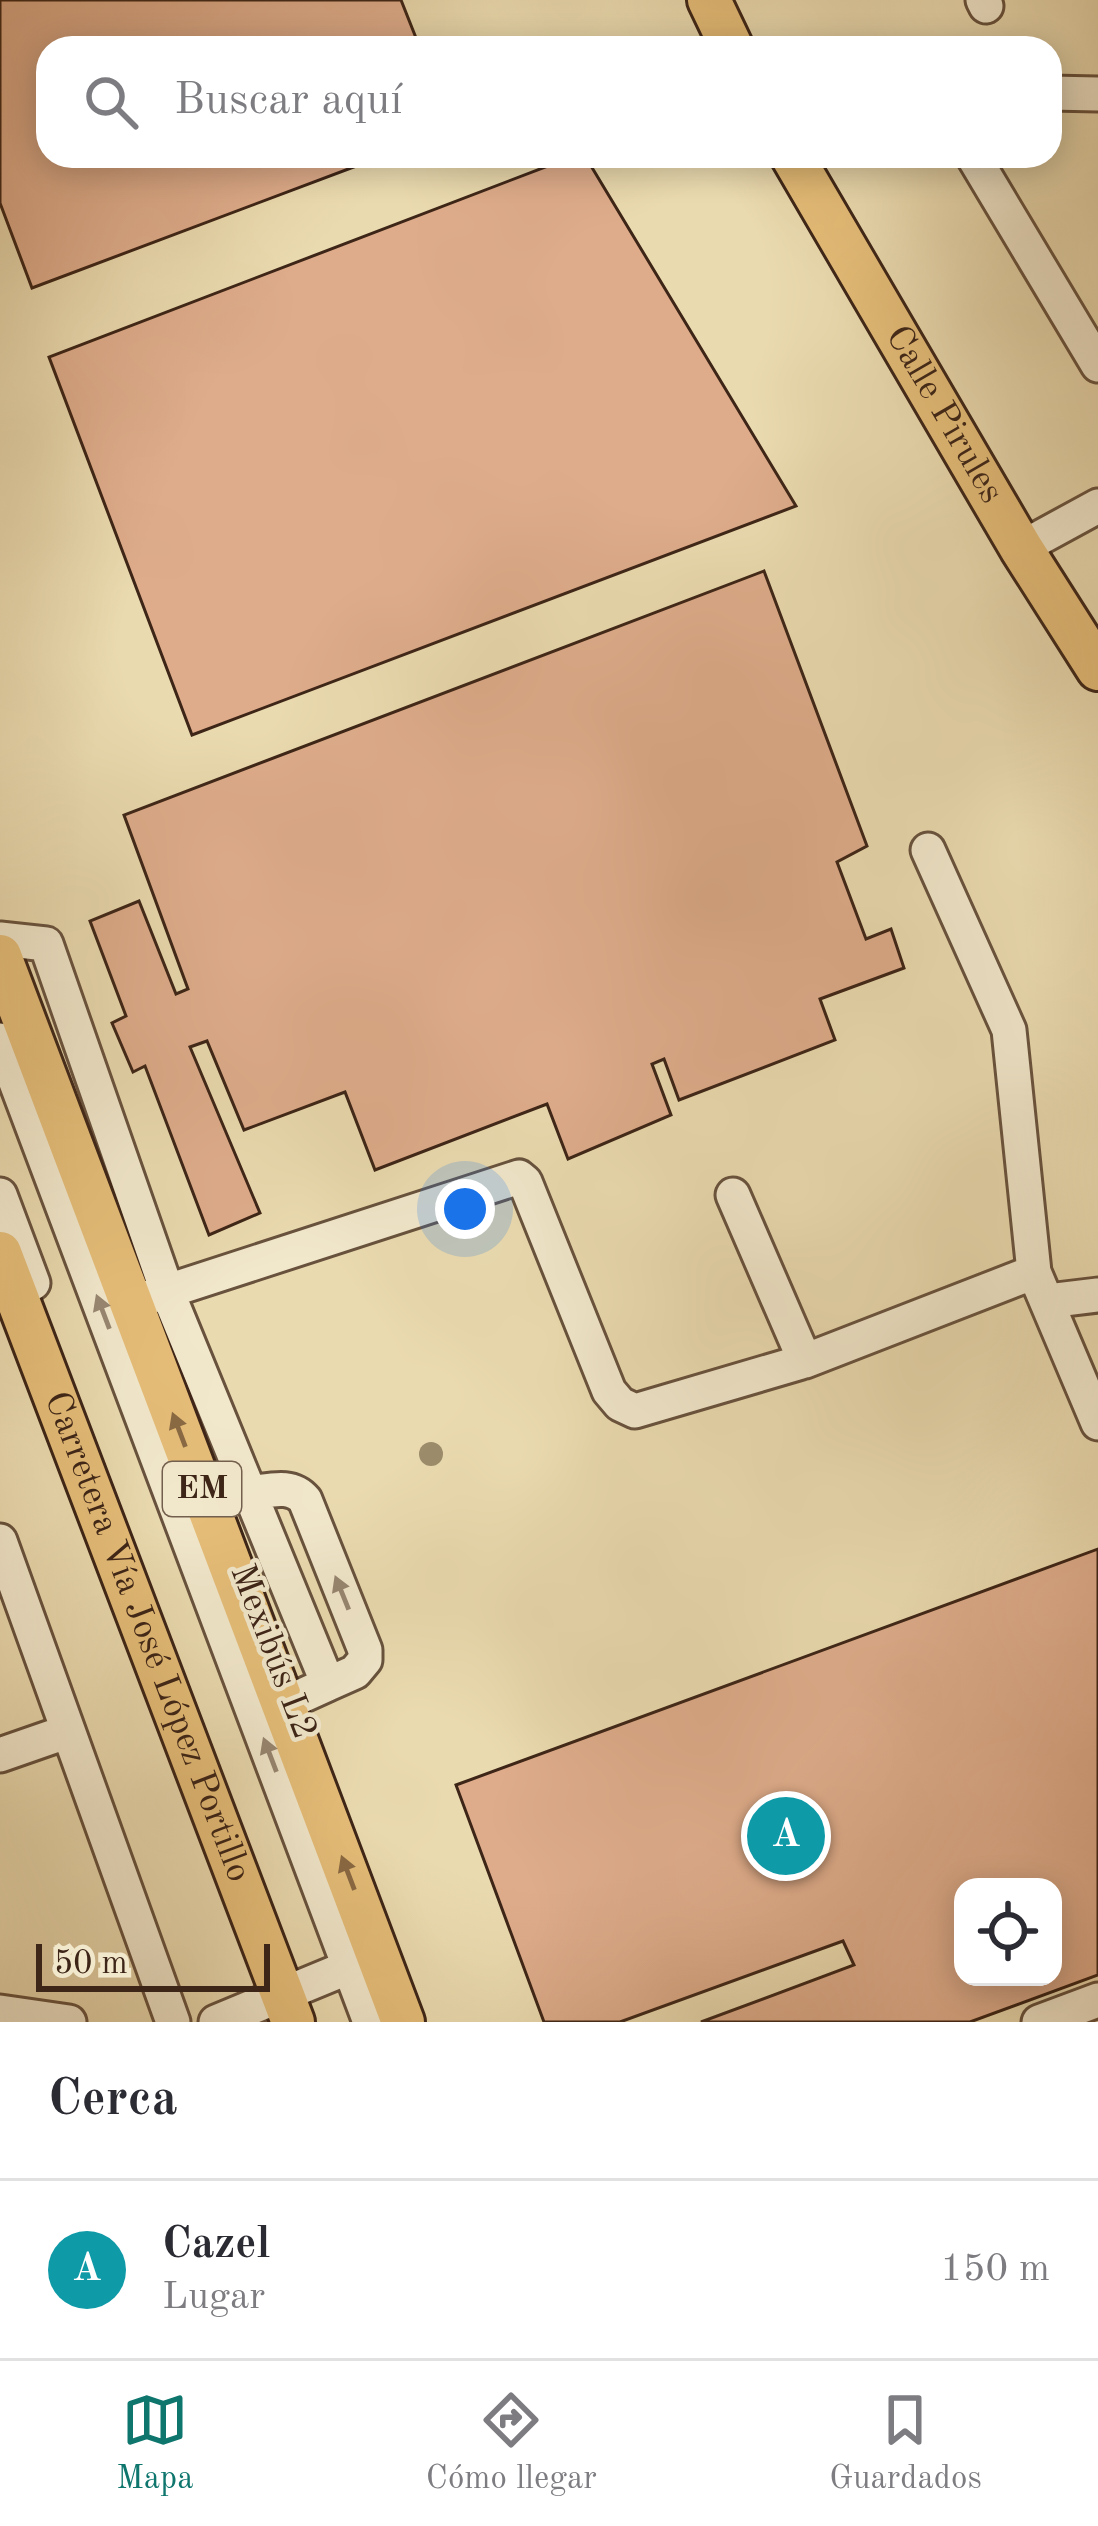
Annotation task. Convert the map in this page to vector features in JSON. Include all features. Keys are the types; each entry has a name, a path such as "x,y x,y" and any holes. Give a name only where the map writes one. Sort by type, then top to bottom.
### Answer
{"main road":[{"path":"709,0 726,36"},
{"name":"Calle Pirules","path":"799,168 1021,548 1098,669"},
{"name":"EM","path":"0,956 149,1297 364,1961 404,2022"},
{"name":"Carretera Vía José López Portillo","path":"0,1253 296,2006"}],"street":[{"path":"1062,93 1098,94"},
{"path":"980,168 1098,365"},
{"path":"1021,548 1098,506"},
{"path":"928,850 1009,1030 1041,1287 1098,1423"},
{"path":"0,939 46,944 149,1297 249,1493 328,1684"},
{"name":"Mexibús L2","path":"0,1040 364,1961 370,2022"},
{"path":"149,1297 519,1177 609,1391 635,1411 1041,1287 1098,1295"},
{"path":"0,1195 296,2006"},
{"path":"733,1195 805,1361"},
{"path":"249,1493 288,1489 298,1491 305,1500 365,1650 365,1660 355,1672 284,1704"},
{"path":"0,1541 173,2022"},
{"path":"2,1748 66,1732"},
{"path":"216,2022 296,2006 364,1961"},
{"path":"1039,2022 1098,2000"},
{"path":"0,2012 69,2022"}],"building":[{"path":"0,0 401,0 415,36 36,36 36,168 351,168 32,288 0,203"},
{"path":"543,168 592,168 796,506 192,735 49,357"},
{"path":"764,571 867,846 837,862 866,939 891,929 904,968 820,999 835,1040 679,1100 664,1059 652,1064 671,1115 568,1159 547,1104 375,1170 345,1092 244,1130 207,1041 190,1047 260,1213 209,1235 145,1066 133,1072 112,1023 126,1016 90,921 139,901 176,994 188,989 124,815"},
{"path":"1098,1549 1098,1975 970,2022 701,2022 854,1965 843,1941 620,2022 544,2022 456,1785"}],"place":[{"name":"Cazel","path":"786,1836"}]}
